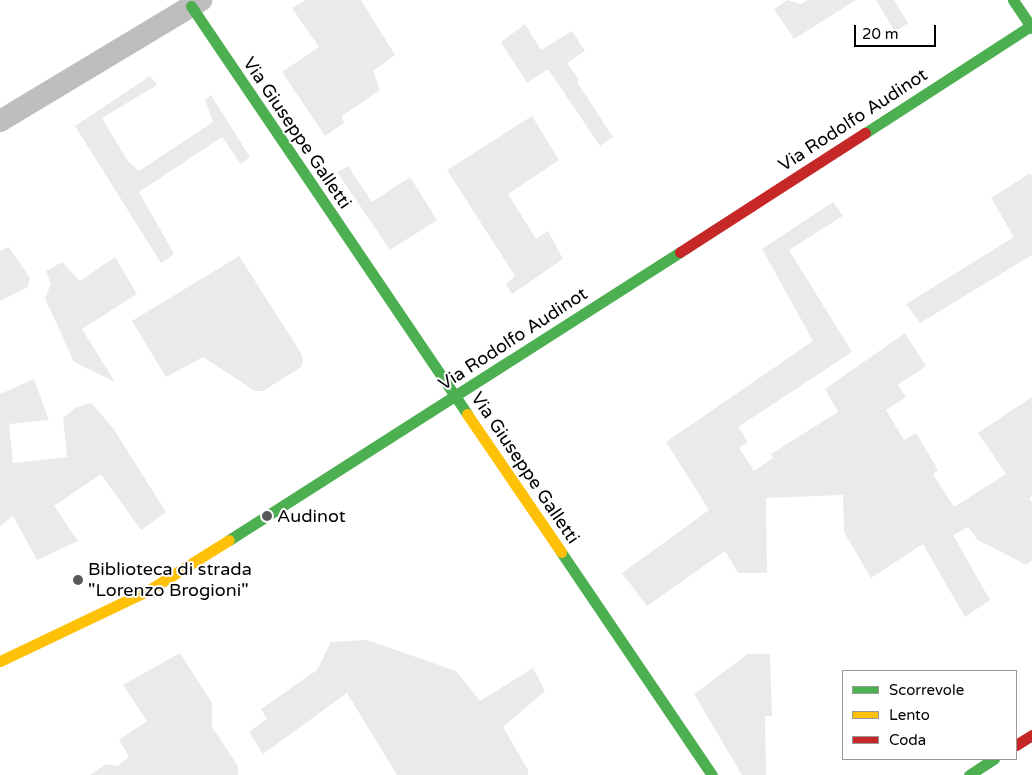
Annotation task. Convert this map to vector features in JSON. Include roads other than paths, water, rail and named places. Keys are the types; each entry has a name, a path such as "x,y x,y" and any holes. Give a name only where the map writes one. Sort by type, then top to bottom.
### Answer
{"street":[{"path":"1012,0 1032,26"},
{"path":"0,121 196,3"},
{"name":"Via Giuseppe Galletti","path":"196,3 456,397 712,775"},
{"name":"Via Rodolfo Audinot","path":"0,661 149,590 456,397 1032,26"},
{"path":"1017,744 1032,735"},
{"path":"969,775 992,760"}],"place":[{"name":"Audinot","path":"267,516"},
{"name":"Biblioteca di strada \"Lorenzo Brogioni\"","path":"78,580"}]}
